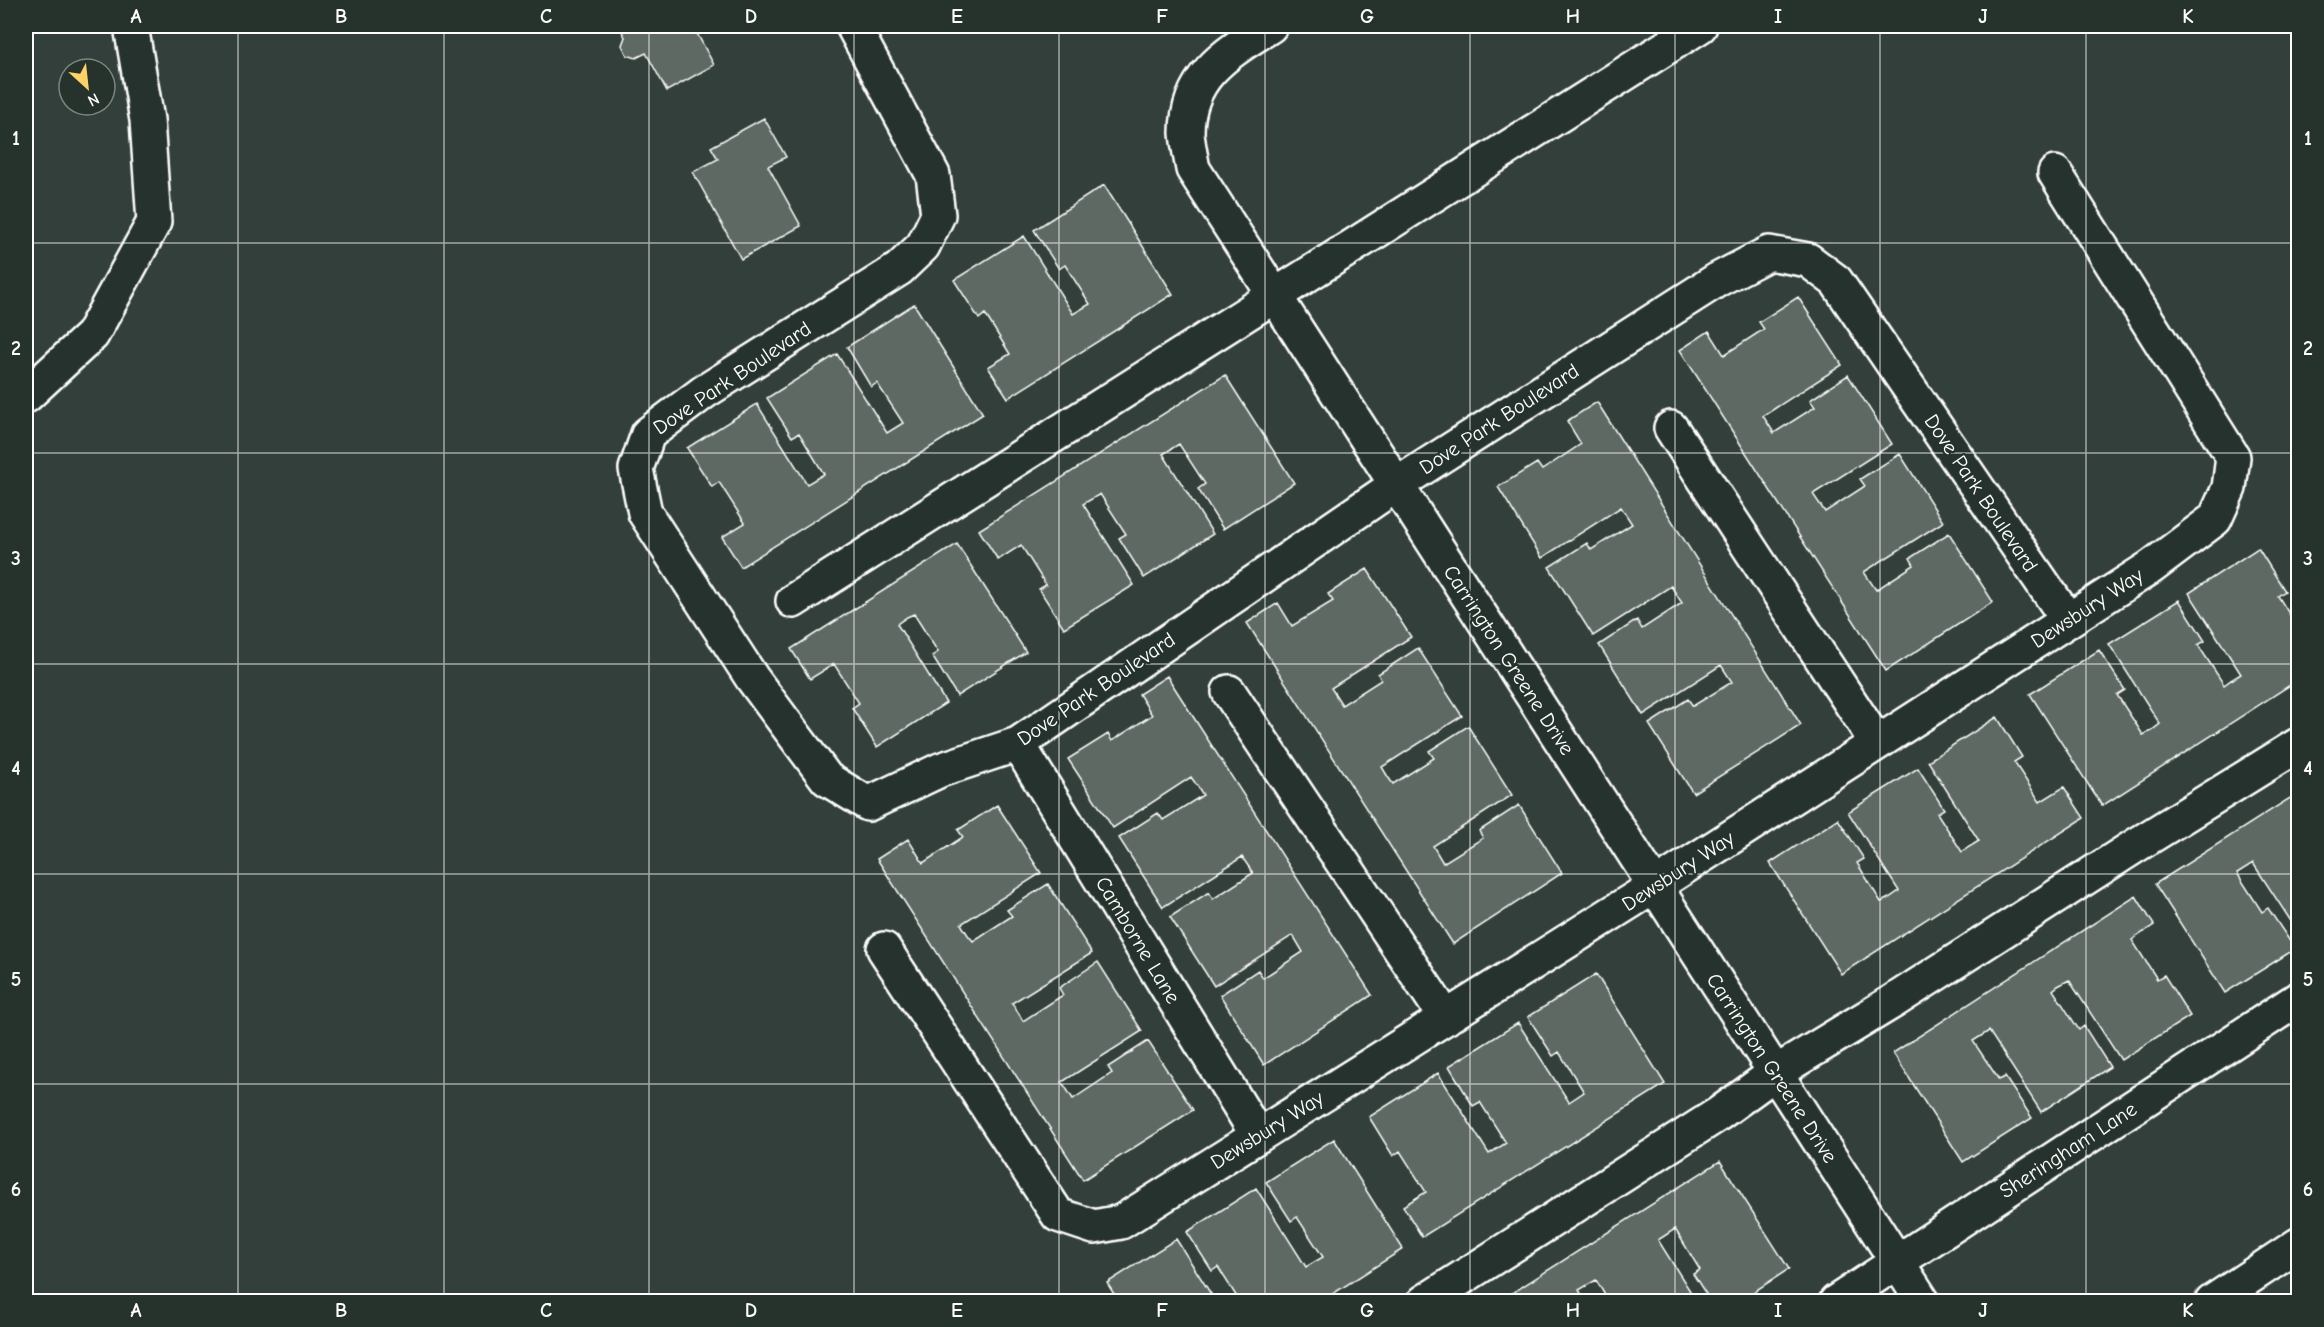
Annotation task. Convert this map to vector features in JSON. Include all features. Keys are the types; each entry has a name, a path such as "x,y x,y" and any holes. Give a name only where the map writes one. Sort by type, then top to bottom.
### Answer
{"street":[{"path":"26,396 92,335 154,222 147,120 130,26"},
{"name":"Dove Park Boulevard","path":"853,26 933,175 938,215 923,246 899,269 704,392 648,434 636,469 645,513 752,678 826,779 868,804 940,770 1018,744 1396,484 1717,280 1769,254 1808,260 1836,281 2068,620"},
{"name":"Carrington Greene Drive","path":"1270,26 1214,63 1192,98 1187,133 1193,169 1923,1302"},
{"path":"793,601 1700,26"},
{"name":"Dewsbury Way","path":"884,949 1058,1215 1094,1227 1121,1222 1655,886 2151,567 2215,519 2229,488 2233,457 2055,173"},
{"path":"1671,428 1877,743"},
{"path":"1229,692 1446,1018"},
{"name":"Camborne Lane","path":"1018,744 1258,1136"},
{"path":"1424,1302 1717,1115 1775,1073 1892,1002 2135,846 2298,745"},
{"name":"Sheringham Lane","path":"1836,1302 2298,999"},
{"path":"2212,1302 2298,1245"}],"building":[{"path":"619,26 693,26 714,65 667,91 646,53 636,58 627,55 622,45 625,37"},
{"path":"764,118 786,157 768,166 801,226 741,259 693,172 718,159 711,147"},
{"path":"1104,185 1173,294 1008,398 988,367 1010,354 985,314 979,319 954,280 1024,236 1073,314 1090,304 1065,265 1059,269 1034,230"},
{"path":"1798,297 1842,365 1763,416 1774,433 1815,407 1810,400 1848,375 1892,444 1813,494 1825,512 1865,486 1860,479 1900,454 1943,522 1864,572 1876,590 1914,565 1910,558 1949,533 1993,602 1886,671 1680,350 1709,331 1724,355 1764,329 1759,322"},
{"path":"914,304 983,414 741,567 722,537 745,523 719,482 712,487 687,448 757,404 807,484 824,474 799,433 792,437 767,398 837,354 887,433 903,423 877,383 871,387 847,347"},
{"path":"1225,375 1294,483 1223,529 1198,489 1205,484 1179,444 1163,454 1213,534 1144,578 1119,538 1126,534 1100,494 1083,504 1134,585 1064,628 1039,589 1046,585 1021,545 998,560 979,530"},
{"path":"1597,402 1801,725 1693,793 1649,724 1688,699 1693,706 1732,682 1721,665 1643,715 1599,645 1637,620 1642,629 1682,603 1671,586 1593,636 1549,567 1587,543 1591,550 1632,524 1621,507 1542,558 1498,487 1537,463 1542,470 1581,444 1567,421"},
{"path":"957,544 1026,652 957,696 932,656 938,652 914,614 907,617 897,624 946,703 877,747 852,708 859,703 834,664 810,679 791,649"},
{"path":"2258,548 2285,591 2278,596 2298,628 2298,680 2102,806 2030,694 2099,650 2125,690 2117,695 2143,735 2151,731 2160,724 2109,644 2179,600 2205,641 2198,645 2224,685 2241,674 2189,593"},
{"path":"1367,569 1411,637 1331,688 1342,705 1381,680 1378,674 1418,648 1462,716 1382,767 1388,777 1393,784 1434,758 1429,751 1468,726 1512,795 1433,846 1443,863 1483,838 1479,831 1519,805 1562,873 1453,944 1247,623 1278,603 1292,626 1333,601 1328,594"},
{"path":"1167,676 1372,995 1264,1065 1220,995 1258,970 1263,978 1303,952 1293,935 1214,986 1170,917 1209,892 1213,899 1253,873 1242,857 1163,907 1119,838 1158,813 1163,820 1203,795 1198,787 1191,777 1113,828 1068,759 1108,734 1112,741 1152,715 1139,694"},
{"path":"1997,717 2022,757 2014,762 2040,802 2064,787 2084,818 1841,974 1770,863 1838,819 1864,859 1857,863 1881,902 1889,898 1899,891 1848,812 1918,768 1944,809 1937,813 1962,852 1979,841 1928,761"},
{"path":"2298,793 2298,932 2253,863 2237,873 2262,912 2268,908 2295,949 2225,993 2155,884"},
{"path":"997,805 1041,873 961,924 968,935 973,941 1012,916 1007,910 1048,884 1092,953 1012,1003 1023,1021 1063,995 1059,988 1098,962 1142,1031 1062,1082 1073,1099 1112,1073 1108,1067 1148,1041 1193,1110 1083,1180 877,859 908,839 923,863 963,837 958,830"},
{"path":"2136,896 2154,925 2132,940 2157,979 2164,975 2190,1016 2121,1060 2069,980 2058,986 2053,990 2079,1030 2084,1026 2110,1067 2041,1112 1989,1031 1973,1041 1999,1080 2005,1077 2032,1118 1963,1162 1893,1053"},
{"path":"1596,974 1665,1084 1422,1237 1403,1206 1426,1192 1400,1151 1393,1156 1369,1117 1438,1073 1489,1154 1506,1143 1480,1102 1473,1106 1449,1066 1518,1023 1569,1102 1584,1092 1559,1052 1553,1056 1528,1017"},
{"path":"1334,1139 1403,1249 1320,1302 1240,1302 1218,1267 1212,1271 1187,1232 1256,1188 1306,1267 1323,1257 1297,1217 1291,1221 1266,1182"},
{"path":"1720,1161 1789,1269 1738,1302 1711,1302 1693,1274 1700,1270 1675,1229 1658,1240 1697,1302 1609,1302 1596,1280 1579,1290 1586,1302 1498,1302"},
{"path":"1176,1239 1216,1302 1119,1302 1107,1283"}]}
